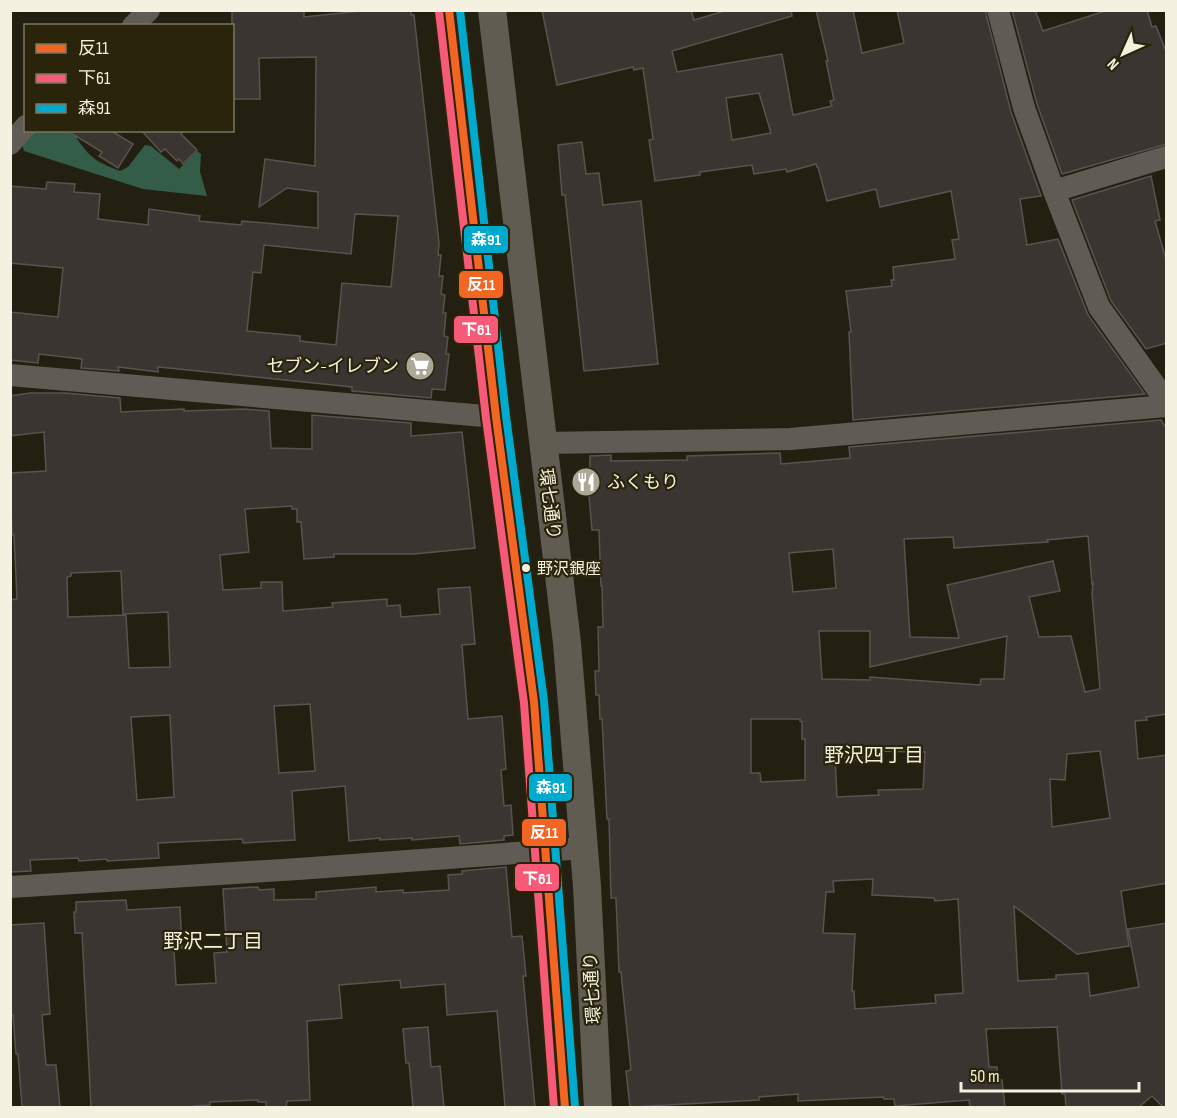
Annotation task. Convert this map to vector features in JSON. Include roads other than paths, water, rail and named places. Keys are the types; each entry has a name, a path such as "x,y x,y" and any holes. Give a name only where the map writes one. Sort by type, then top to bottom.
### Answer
{"main road":[{"name":"環七通り","path":"449,10 496,417 534,702 565,1107"},
{"name":"環七通り","path":"492,10 567,643 584,848 598,1107"}],"street":[{"path":"135,24 149,10"},
{"path":"998,10 1024,108 1099,307 1167,401"},
{"path":"10,144 24,128"},
{"path":"1054,191 1167,157"},
{"path":"10,375 496,417"},
{"path":"543,443 790,439 1167,406"},
{"path":"10,887 584,848"}],"place":[{"name":"セブン-イレブン","path":"420,366"},
{"name":"ふくもり","path":"586,482"},
{"name":"野沢銀座","path":"526,568"}],"district":[{"name":"野沢四丁目","path":"874,755"},
{"name":"野沢二丁目","path":"213,941"}]}
